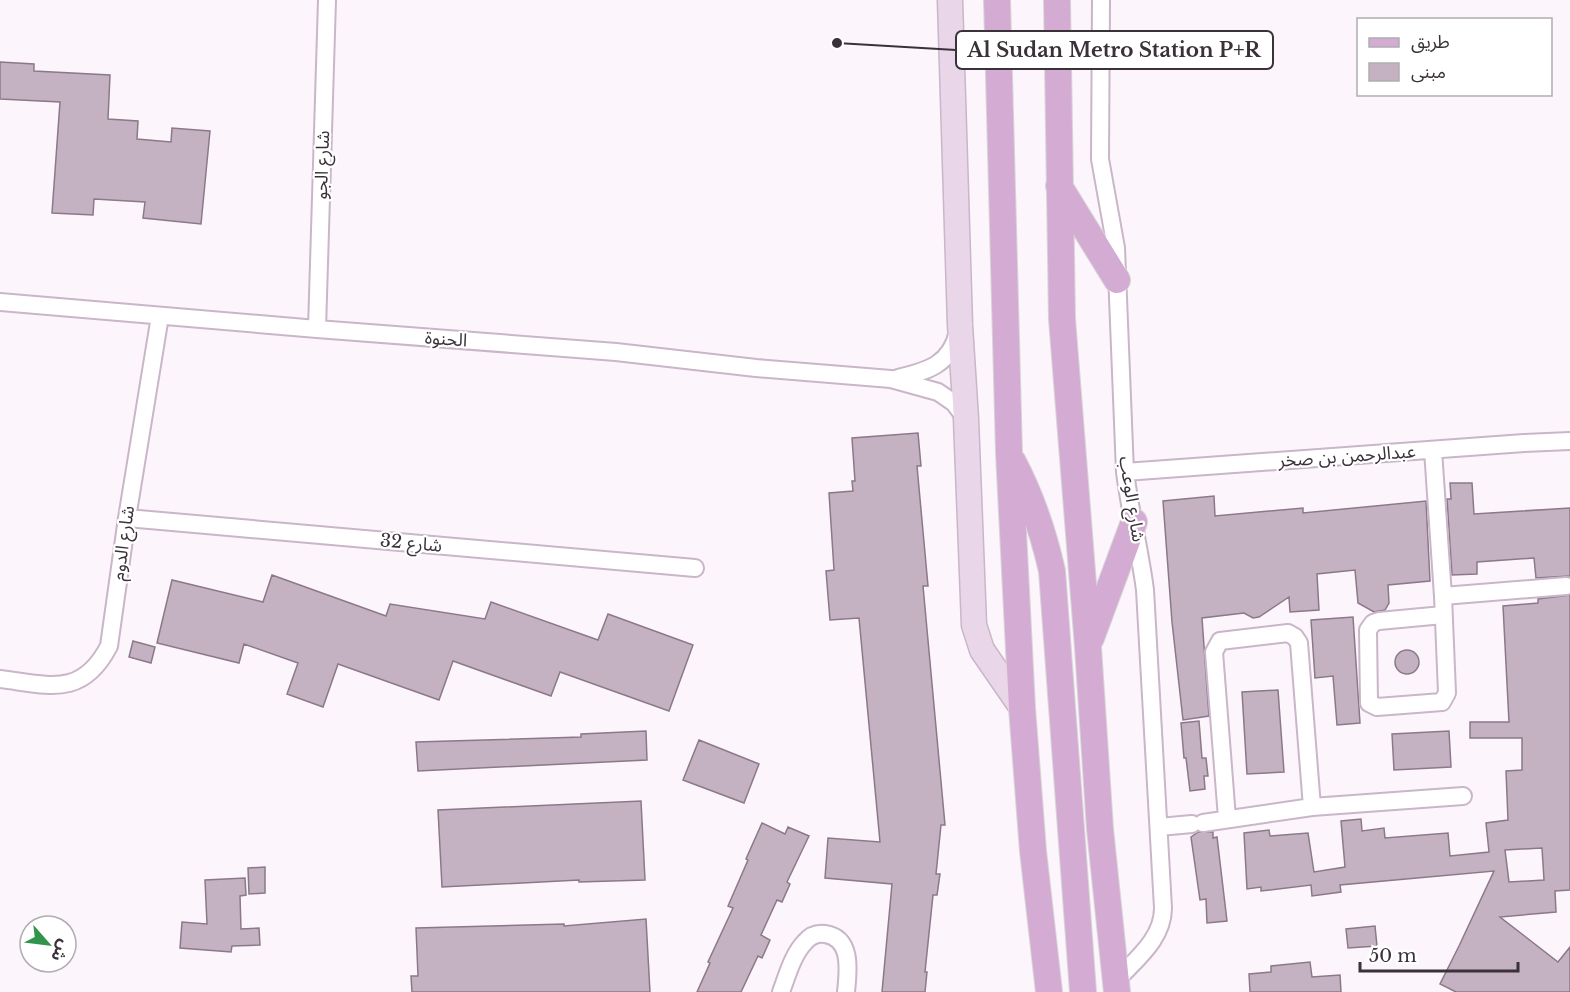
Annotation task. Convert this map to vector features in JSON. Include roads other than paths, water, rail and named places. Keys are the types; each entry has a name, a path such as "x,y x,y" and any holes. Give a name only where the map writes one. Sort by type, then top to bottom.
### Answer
{"main road":[{"path":"997,0 1009,453 1022,708 1033,851 1050,992"},
{"name":"شارع الوعب","path":"1057,0 1058,185 1062,318 1100,829 1117,986"},
{"path":"1058,185 1117,280"},
{"path":"1009,453 1028,491 1043,530 1052,571 1083,992"},
{"path":"1088,646 1134,522"}],"street":[{"name":"شارع الجو","path":"316,329 327,0"},
{"path":"950,0 960,325 974,625 982,650 1022,708"},
{"name":"شارع الوعب","path":"1101,0 1100,159 1116,248 1125,472 1145,591 1163,920 1154,939 1117,986"},
{"name":"الحنوة","path":"0,302 616,352 756,368 891,379 938,392 954,403 966,418"},
{"name":"شارع الدوم","path":"0,679 51,685 70,684 87,676 100,663 109,646 160,316"},
{"name":"الحنوة","path":"891,379 925,371 938,364 949,353 957,339 960,325"},
{"name":"عبدالرحمن بن صخر","path":"1125,472 1570,441"},
{"path":"1433,450 1443,596 1446,693 1442,702 1377,707 1372,705 1369,702 1368,630 1373,623 1443,615"},
{"name":"شارع 32","path":"127,518 695,568"},
{"path":"1443,596 1566,586"},
{"path":"1227,818 1214,652 1220,641 1288,633 1299,643 1312,807"},
{"path":"1159,826 1198,824 1312,807 1463,796"},
{"path":"781,992 803,943 813,935 822,933 838,939 844,947 848,968 846,992"}],"place":[{"name":"Al Sudan Metro Station P+R","path":"837,43"}]}
